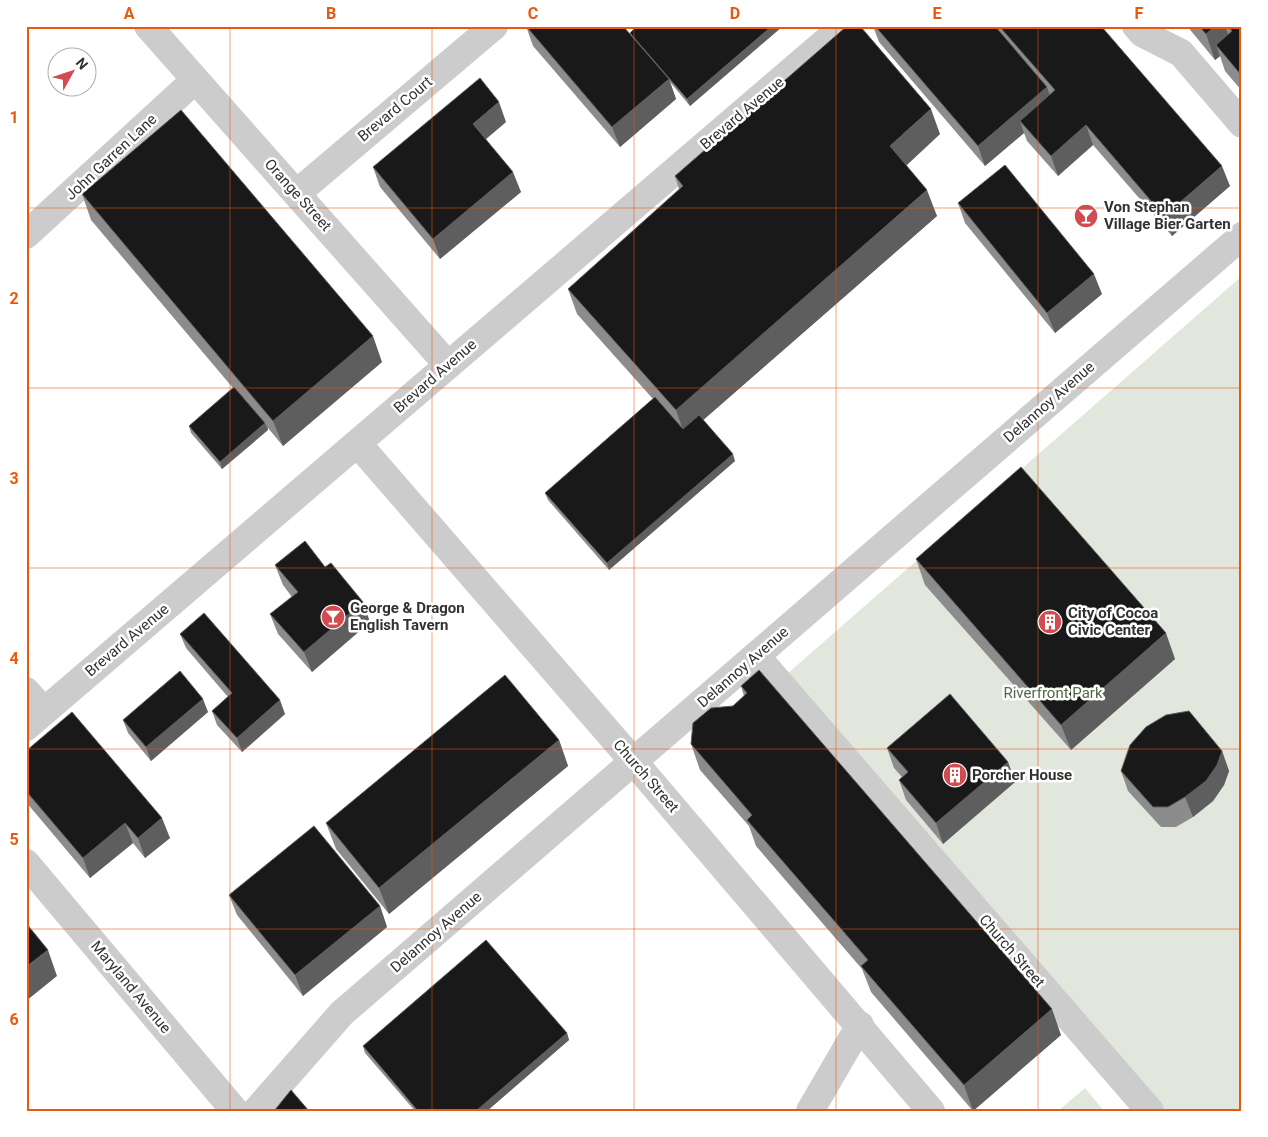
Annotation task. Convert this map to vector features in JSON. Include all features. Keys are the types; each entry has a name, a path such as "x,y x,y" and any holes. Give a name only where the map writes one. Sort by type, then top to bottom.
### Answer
{"street":[{"name":"Orange Street","path":"148,26 448,365"},
{"name":"Brevard Court","path":"297,193 494,26"},
{"name":"Brevard Avenue","path":"35,719 844,26"},
{"path":"1136,26 1142,33 1181,53 1242,124"},
{"name":"John Garren Lane","path":"26,235 195,80"},
{"name":"Delannoy Avenue","path":"256,1111 342,1013 1242,236"},
{"name":"Church Street","path":"358,444 860,1025 931,1111"},
{"name":"Church Street","path":"756,656 1150,1111"},
{"path":"26,691 35,719"},
{"name":"Maryland Avenue","path":"26,863 235,1111"},
{"path":"810,1111 860,1025"}],"green space":[{"name":"Riverfront Park","path":"1242,276 1242,1111 1166,1111 787,674"},
{"path":"1085,1088 1104,1111 1058,1111"}],"building":[{"path":"526,26 623,26 669,79 612,127"},
{"path":"637,26 772,26 687,99 630,33"},
{"path":"847,26 860,26 931,109 890,146 927,190 676,410 568,289 683,186 675,176"},
{"path":"875,26 995,26 1047,87 978,146"},
{"path":"999,26 1101,26 1222,166 1164,216 1086,125 1051,156 1020,121 1055,90"},
{"path":"1199,26 1215,26 1206,34"},
{"path":"1228,26 1242,26 1242,76 1216,45 1232,31"},
{"path":"480,78 499,102 473,124 513,172 433,239 373,167"},
{"path":"181,110 373,336 273,421 82,194"},
{"path":"1005,165 1094,274 1047,313 958,203"},
{"path":"234,387 265,423 220,462 189,426"},
{"path":"655,397 683,429 699,415 733,454 607,563 545,493"},
{"name":"City of Cocoa Civic Center","path":"1021,467 1166,633 1061,725 916,559"},
{"name":"George & Dragon English Tavern","path":"305,541 325,567 331,563 363,602 304,652 270,614 298,592 275,565"},
{"path":"204,613 280,700 237,738 212,711 232,693 180,634"},
{"path":"759,670 1052,1009 964,1085 861,966 868,960 747,820 752,815 691,744 693,723 711,708 733,706 747,693 741,686"},
{"path":"180,671 203,699 146,747 123,720"},
{"path":"505,675 559,740 379,888 326,823"},
{"name":"Porcher House","path":"950,694 1008,762 936,823 899,780 908,772 887,748"},
{"path":"1189,711 1222,751 1217,765 1206,781 1185,797 1168,807 1153,807 1121,771 1130,745 1146,727 1166,715"},
{"path":"72,712 162,818 138,838 125,823 83,858 26,791 26,751"},
{"path":"314,826 380,906 295,975 229,895"},
{"path":"26,923 48,950 26,967"},
{"path":"486,940 567,1033 476,1111 418,1111 363,1046"},
{"path":"291,1090 309,1111 274,1111"}],"place":[{"name":"Von Stephan Village Bier Garten","path":"1086,216"},
{"name":"George & Dragon English Tavern","path":"333,617"},
{"name":"City of Cocoa Civic Center","path":"1050,622"},
{"name":"Porcher House","path":"955,775"}]}
